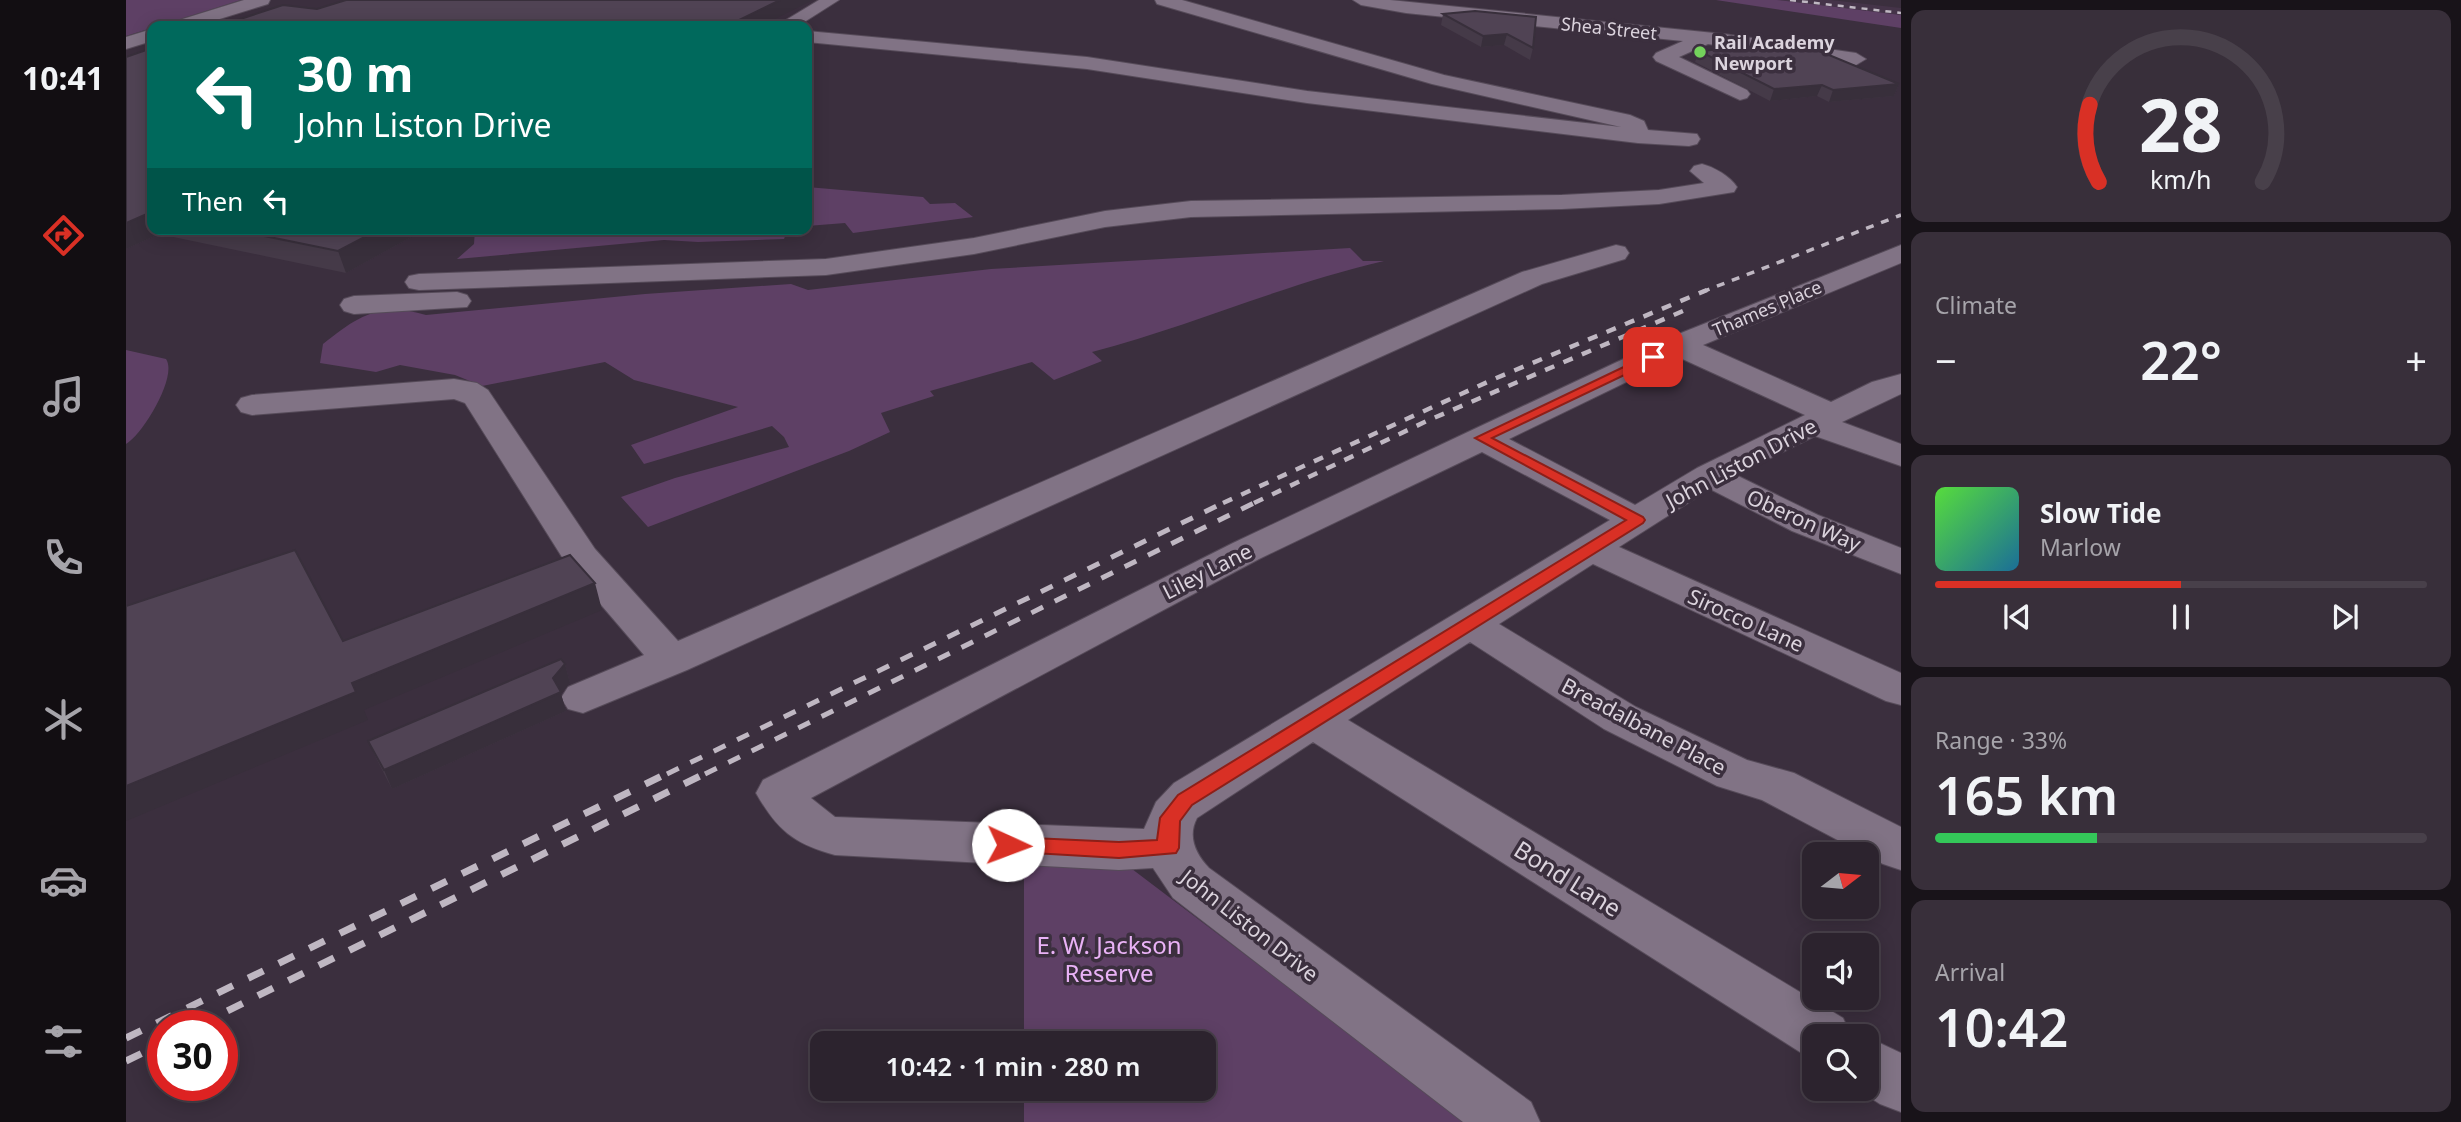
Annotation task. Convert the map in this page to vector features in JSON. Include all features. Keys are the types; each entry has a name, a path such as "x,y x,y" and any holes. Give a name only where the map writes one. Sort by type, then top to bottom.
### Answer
{"street":[{"path":"195,21 262,0"},
{"path":"794,21 831,0"},
{"path":"1163,0 1439,80 1532,103 1622,120 1636,126 1638,136"},
{"name":"Shea Street","path":"1361,0 1406,8 1709,34 1856,59"},
{"path":"1709,34 1663,57 1740,94"},
{"path":"126,43 147,37"},
{"path":"812,37 1127,68 1307,97 1638,136 1689,139"},
{"path":"354,306 422,288 826,267 939,252 1105,219 1178,210 1292,205 1477,205 1599,200 1658,197 1725,187 1702,171"},
{"path":"583,698 1532,278 1616,253"},
{"name":"Thames Place","path":"1482,438 1678,345 1901,253"},
{"path":"422,288 790,281"},
{"path":"1678,345 1901,456"},
{"name":"John Liston Drive","path":"1510,1122 1199,890 1180,872 1168,848 1170,818 1185,800 1709,475 1883,389 1901,384"},
{"path":"252,404 454,389 470,391 477,397 581,558 672,660"},
{"path":"1482,438 1637,520"},
{"name":"Liley Lane","path":"1168,848 1119,850 835,836 817,832 805,825 780,793 1246,551 1482,438"},
{"name":"Oberon Way","path":"1709,475 1805,523 1901,562"},
{"name":"Sirocco Lane","path":"1591,549 1901,690"},
{"name":"Breadalbane Place","path":"1470,624 1620,718 1711,761 1722,769 1777,786 1901,850"},
{"name":"Bond Lane","path":"1313,720 1804,1024"},
{"path":"1879,1071 1901,1084"}],"shaded area":[{"path":"1777,0 1831,0 1901,8 1901,15"}],"green space":[{"path":"126,0 241,0 174,21 147,21 147,29 126,36"},
{"path":"1716,0 1777,0 1901,15 1901,28"},
{"path":"812,187 923,197 930,204 955,203 973,217 853,233 845,223 812,226"},
{"path":"475,235 786,235 784,239 698,242 664,240 457,259 474,244"},
{"path":"1350,248 1363,261 1384,261 1310,281 1092,352 1102,361 1054,380 1032,362 930,391 934,396 881,413 890,432 849,451 648,527 621,497 675,478 789,447 784,437 772,426 644,464 631,445 738,407 634,380 605,362 482,386 455,375 400,365 376,372 320,363 323,344 359,319 382,311 410,311 426,315 645,294 791,284 808,290 991,269"},
{"path":"126,350 166,359 168,367 167,378 157,404 141,429 126,444"},
{"name":"E. W. Jackson Reserve","path":"1024,864 1132,869 1466,1122 1024,1122 1024,1101 1216,1101 1216,1031 1024,1031"}],"building":[{"path":"346,0 780,0 737,21 234,21 283,5 317,9"},
{"path":"1475,11 1536,17 1533,48 1507,34 1483,36 1443,14"},
{"path":"1775,45 1817,50 1899,84 1833,90 1822,85 1774,89 1699,51"},
{"path":"147,50 147,214 126,223 126,57"},
{"path":"259,235 369,235 338,251"},
{"path":"295,550 343,641 570,555 595,583 352,683 356,692 126,786 126,606"},
{"path":"561,659 565,664 553,678 561,692 384,770 368,741"}],"railway":[{"path":"1790,0 1901,13"},
{"path":"1705,291 1901,215"},
{"path":"1223,503 1494,379 1705,291"},
{"path":"1254,503 1429,420 1690,308"},
{"path":"667,774 1227,501"},
{"path":"705,774 1258,501"},
{"path":"126,1038 670,772"},
{"path":"229,1010 708,772"},
{"path":"126,1061 147,1051"}],"place":[{"name":"Rail Academy Newport","path":"1700,52"}],"route":[{"path":"1008,845 1119,850 1168,848 1170,818 1185,800 1637,520 1482,438 1653,357"}]}
